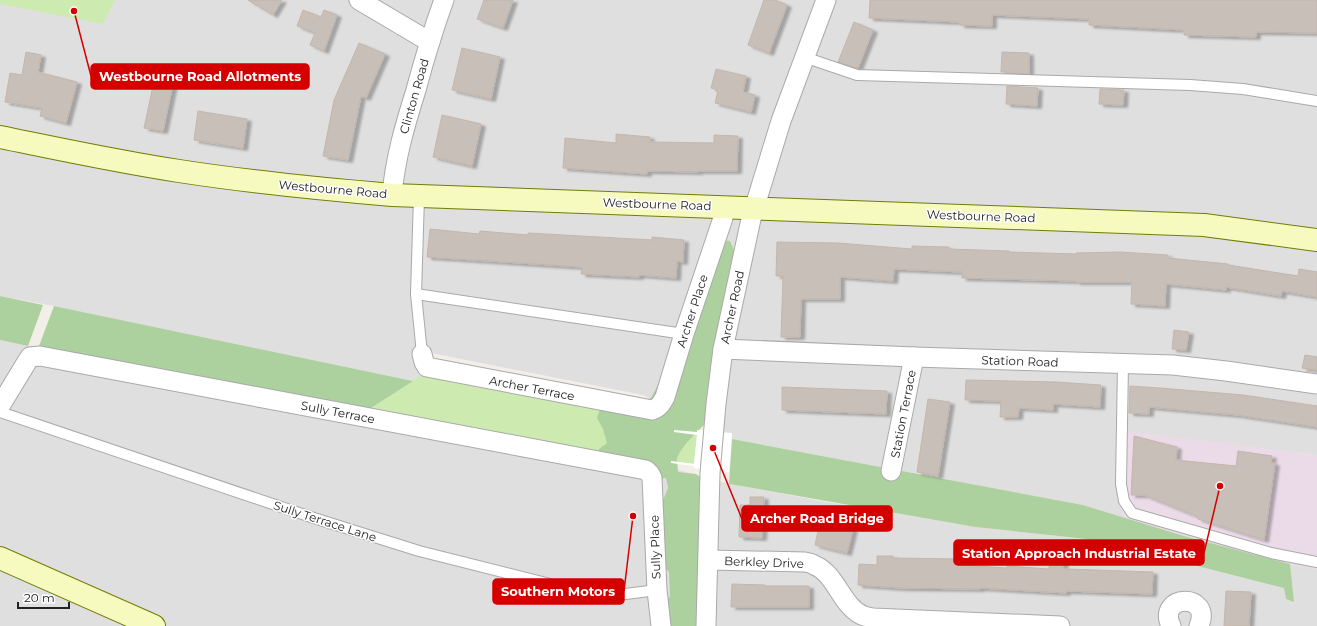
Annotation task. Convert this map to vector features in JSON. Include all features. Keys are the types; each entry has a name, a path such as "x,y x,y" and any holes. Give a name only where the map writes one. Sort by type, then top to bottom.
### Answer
{"street":[{"path":"359,0 430,42"},
{"name":"Clinton Road","path":"392,195 397,159 404,129 444,0"},
{"name":"Archer Road","path":"706,626 710,473 723,349 754,208 781,121 826,0"},
{"name":"Westbourne Road","path":"0,137 178,171 289,186 392,195 1204,225 1317,240"},
{"name":"Archer Place","path":"652,410 657,409 661,405 665,397 684,334 723,218 724,207"},
{"name":"Station Road","path":"723,349 914,357 1173,365 1317,384"},
{"name":"Archer Terrace","path":"422,354 427,367 652,410"},
{"name":"Sully Terrace","path":"0,406 30,357 40,356 646,470"},
{"name":"Station Terrace","path":"891,471 914,357"},
{"name":"Sully Place","path":"646,470 652,478 657,590 661,626"},
{"path":"0,558 154,626"},
{"name":"Berkley Drive","path":"708,560 805,562 815,565 823,570 856,611 864,616 873,618 1060,626"},
{"path":"1169,626 1168,617 1172,607 1181,601 1192,602 1197,605 1200,610 1201,621 1199,626"}],"lane":[{"path":"804,57 857,75 1190,85 1243,89 1317,101"},
{"path":"419,196 416,294 422,354"},
{"path":"416,294 684,334"},
{"path":"1123,364 1121,484 1124,501 1132,513 1271,552 1317,562"},
{"name":"Sully Terrace Lane","path":"0,412 418,551 602,596 657,590"}],"shaded area":[{"path":"0,0 1317,0 1317,455 1124,432 1122,517 1083,505 732,439 643,395 416,350 421,375 413,381 0,296"},
{"path":"0,340 28,346 39,346 214,381 657,464 729,484 821,501 975,527 1096,540 1290,564 1317,569 1317,626 0,626"},
{"path":"1124,431 1317,455 1317,569 1185,539 1122,517"}],"green space":[{"path":"0,0 115,0 103,24 0,4"},
{"path":"716,239 730,241 734,250 707,422 685,444 677,459 678,472 696,474 701,478 700,626 669,626 664,606 670,596 669,572 660,563 661,505 668,488 666,478 659,479 598,457 599,449 607,443 603,429 597,418 600,409 638,403 651,398 668,366"},
{"path":"0,296 43,305 28,346 0,340"},
{"path":"54,306 413,381 368,410 39,346"},
{"path":"421,375 660,420 674,432 697,435 694,464 671,461 657,464 368,410"},
{"path":"732,439 1083,505 1184,536 1290,564 1294,602 1286,599 1284,588 1096,540 975,527 729,484"}],"pier":[{"path":"674,430 732,433 729,472 694,468 694,466 671,463 671,461 694,464 697,435 674,432"}],"building":[{"path":"248,0 282,0 273,15"},
{"path":"484,0 513,0 503,28 477,19"},
{"path":"764,0 775,0 787,5 769,53 748,45"},
{"path":"870,0 1317,0 1317,33 1256,32 1256,37 1184,35 1184,30 1089,25 1089,19 992,15 992,26 960,25 960,22 869,18"},
{"path":"303,10 321,17 324,10 337,15 324,51 310,45 315,33 297,26"},
{"path":"854,22 873,30 858,68 838,62"},
{"path":"359,43 385,54 366,98 361,96 348,160 323,156 334,100"},
{"path":"462,48 500,57 491,99 452,90"},
{"path":"26,52 41,55 38,72 77,82 66,123 40,116 42,108 5,102 10,73 22,75"},
{"path":"1002,52 1029,53 1029,74 1001,72"},
{"path":"716,69 746,76 743,92 755,95 751,112 715,103 718,90 711,88"},
{"path":"154,81 173,84 163,131 144,128"},
{"path":"1007,86 1038,88 1037,106 1006,104"},
{"path":"1100,89 1124,90 1123,105 1099,104"},
{"path":"198,111 247,119 243,148 194,140"},
{"path":"442,115 481,124 472,166 433,157"},
{"path":"616,134 650,137 650,142 714,143 714,135 738,136 737,171 647,171 647,174 563,168 565,138 616,143"},
{"path":"430,229 479,234 480,231 528,235 528,233 652,240 652,237 684,240 683,262 677,261 676,278 639,275 639,277 581,274 582,267 427,257"},
{"path":"777,242 838,243 912,249 912,246 949,247 949,249 1009,252 1076,254 1120,252 1168,255 1168,258 1228,264 1298,276 1299,269 1317,272 1317,297 1282,291 1281,296 1226,287 1226,290 1166,284 1165,306 1131,304 1132,282 1076,282 962,278 962,272 894,269 893,281 840,277 840,299 801,299 800,337 781,337 783,276 776,276"},
{"path":"1174,330 1189,332 1186,350 1172,349"},
{"path":"1305,355 1317,357 1317,370 1302,368"},
{"path":"966,380 1056,382 1101,385 1100,407 1053,404 1053,410 1019,408 1018,417 1000,417 1001,401 965,400"},
{"path":"1130,386 1243,395 1317,406 1317,427 1238,415 1149,407 1149,414 1129,413"},
{"path":"782,387 887,391 886,414 782,410"},
{"path":"928,399 950,402 938,476 917,472"},
{"path":"1134,436 1177,447 1176,460 1236,466 1238,451 1272,456 1271,463 1275,463 1264,540 1198,519 1198,517 1144,495 1131,495"},
{"path":"750,497 764,497 762,538 739,537 740,505 750,505"},
{"path":"820,522 853,529 847,553 815,545"},
{"path":"877,556 893,556 893,558 963,559 963,565 1049,569 1049,560 1064,560 1063,568 1067,569 1153,572 1152,594 1066,591 1066,593 980,588 901,588 858,585 859,564 877,565"},
{"path":"732,584 809,586 809,607 731,607"},
{"path":"1226,591 1251,592 1249,626 1224,626"}],"place":[{"name":"Westbourne Road Allotments","path":"74,11"},
{"name":"Archer Road Bridge","path":"713,448"},
{"name":"Station Approach Industrial Estate","path":"1220,486"},
{"name":"Southern Motors","path":"633,516"}]}
